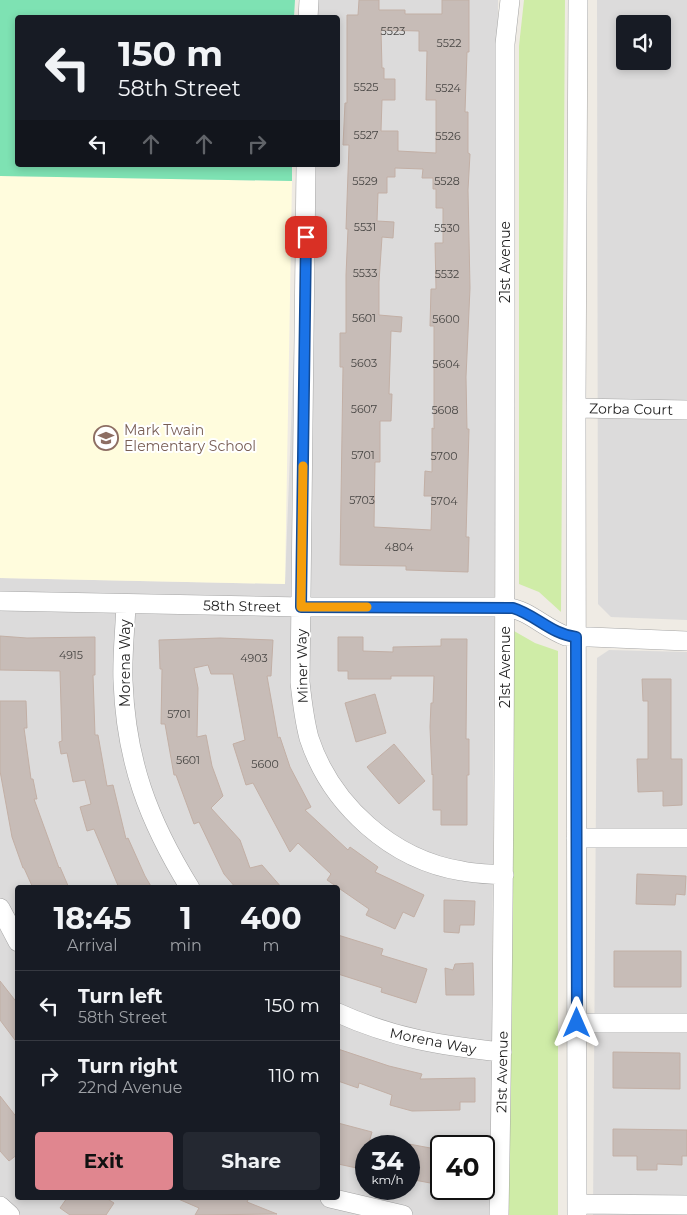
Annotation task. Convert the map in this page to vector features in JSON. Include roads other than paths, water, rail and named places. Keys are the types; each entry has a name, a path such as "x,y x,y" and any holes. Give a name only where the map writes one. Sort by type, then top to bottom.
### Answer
{"street":[{"path":"308,0 308,15"},
{"name":"21st Avenue","path":"499,1215 506,607 505,44 510,0"},
{"path":"578,0 576,408 577,1209 687,1205"},
{"name":"Miner Way","path":"306,167 300,682 302,709 309,738 333,788 348,806 386,841 432,863 462,871 504,874"},
{"name":"Zorba Court","path":"576,408 687,410"},
{"name":"58th Street","path":"0,601 301,607 506,607 521,610 558,633 576,637 687,642"},
{"name":"Morena Way","path":"126,604 122,679 126,724 133,762 157,831 188,885"},
{"path":"576,838 687,838"},
{"path":"0,908 15,936"},
{"name":"Morena Way","path":"340,1014 382,1031 413,1040 446,1046 502,1052"},
{"path":"577,1023 687,1023"},
{"path":"339,1200 403,1215"},
{"path":"0,1206 10,1215"}],"place":[{"name":"Mark Twain Elementary School","path":"106,438"}]}
